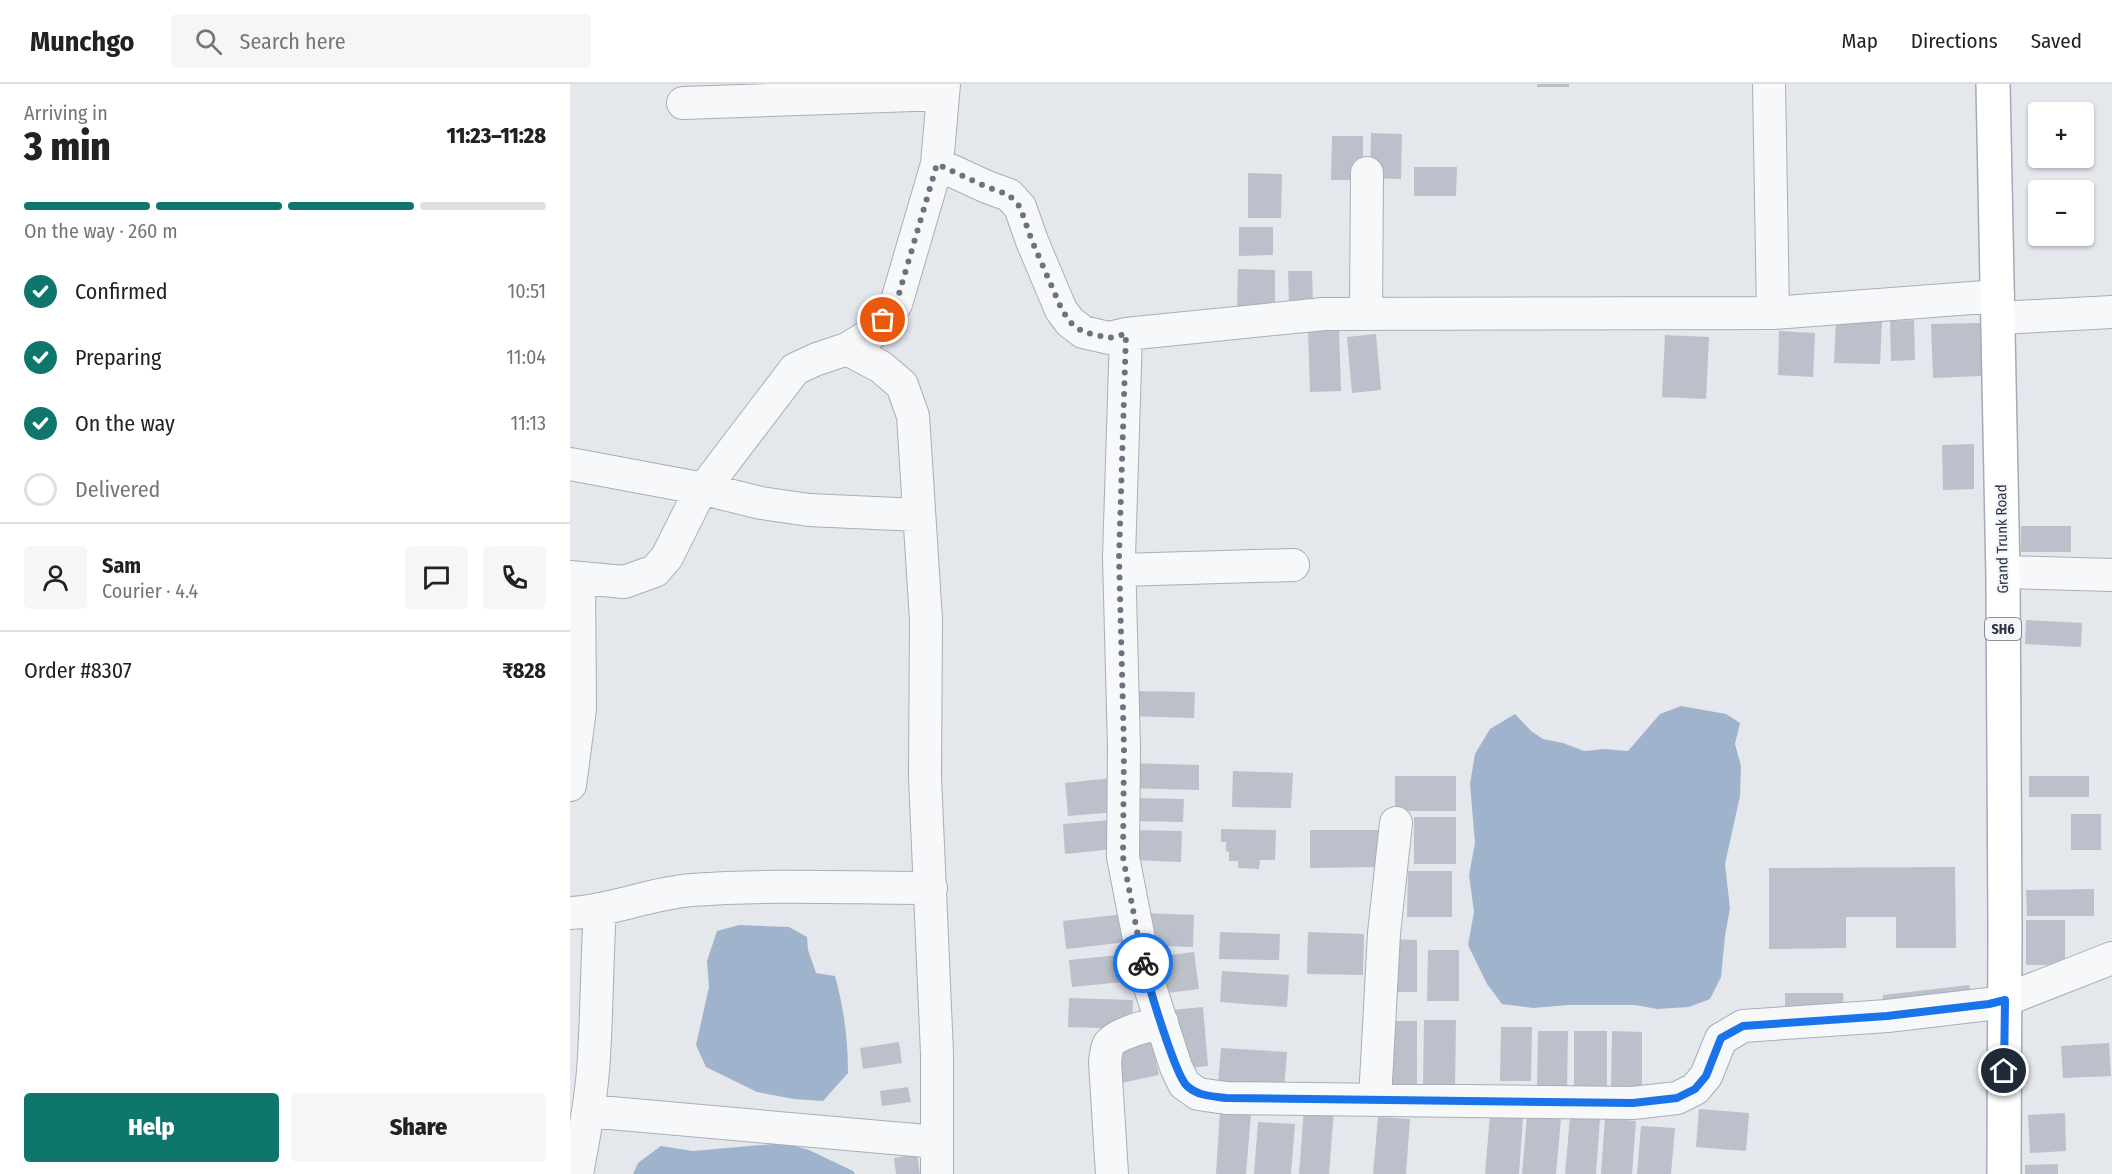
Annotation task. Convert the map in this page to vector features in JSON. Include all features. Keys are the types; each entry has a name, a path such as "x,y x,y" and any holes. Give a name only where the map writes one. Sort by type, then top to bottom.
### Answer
{"main road":[{"name":"Grand Trunk Road","path":"1993,84 2003,572 2004,1174"}],"street":[{"path":"1769,84 1773,313"},
{"path":"570,785 580,709 575,578 624,582 655,572 666,557 696,499 795,369 817,359 847,350 870,335 896,304 937,164 944,89 683,103"},
{"path":"937,164 1009,195 1020,207 1062,310 1070,322 1083,332 1109,338 1126,334 1324,314 1773,313 1998,307 2112,312"},
{"path":"1366,314 1367,173"},
{"path":"1126,334 1119,570 1124,748 1123,857 1144,967 1176,1067 1184,1084 1198,1094 1226,1098 1633,1103 1677,1098 1695,1089 1706,1076 1721,1038 1743,1026 1887,1016 1989,1004 2005,1000 2112,958"},
{"path":"847,350 881,367 902,385 913,416 926,620 925,777 937,1054 937,1174"},
{"path":"570,464 809,510 919,515"},
{"path":"1119,570 1293,565"},
{"path":"2003,572 2112,575"},
{"path":"1375,1100 1384,933 1396,824"},
{"path":"570,913 612,908 649,896 690,890 773,887 931,888"},
{"path":"575,1167 588,1111 594,1058 600,909"},
{"path":"1112,1174 1105,1062 1107,1049 1118,1036 1162,1022"},
{"path":"588,1111 937,1142"}],"water":[{"path":"1681,706 1726,714 1740,723 1735,744 1741,766 1740,796 1725,864 1730,908 1721,977 1710,999 1689,1007 1657,1009 1635,1005 1568,1005 1533,1008 1502,1004 1487,984 1468,945 1474,912 1469,875 1475,843 1470,784 1475,754 1490,729 1515,714 1531,731 1543,739 1584,751 1605,749 1628,751 1660,714"},
{"path":"739,925 789,927 807,937 808,950 816,973 835,976 845,1024 848,1073 823,1101 794,1099 757,1092 706,1067 696,1045 709,987 707,961 717,931"},
{"path":"784,1143 809,1150 855,1174 633,1174 638,1163 661,1146 693,1151"}],"building":[{"path":"1537,84 1569,84 1569,87 1537,87"},
{"path":"1371,133 1402,134 1401,179 1370,178"},
{"path":"1332,136 1363,136 1363,180 1331,180"},
{"path":"1414,167 1457,167 1456,196 1414,196"},
{"path":"1248,173 1282,174 1281,218 1248,218"},
{"path":"1239,227 1273,227 1273,255 1239,256"},
{"path":"1238,269 1275,270 1275,312 1237,311"},
{"path":"1288,271 1312,271 1313,306 1289,307"},
{"path":"1836,320 1882,321 1880,364 1834,363"},
{"path":"1914,320 1915,360 1891,361 1890,321"},
{"path":"1980,323 1982,376 1933,378 1931,324"},
{"path":"1339,329 1341,391 1310,392 1308,330"},
{"path":"1779,331 1815,333 1813,377 1778,375"},
{"path":"1376,334 1381,390 1352,393 1347,337"},
{"path":"1665,335 1709,337 1706,399 1662,397"},
{"path":"1974,444 1974,489 1943,490 1942,445"},
{"path":"2021,526 2071,526 2071,552 2021,552"},
{"path":"2026,620 2082,623 2081,647 2025,644"},
{"path":"1131,691 1195,692 1194,718 1129,716"},
{"path":"1129,763 1199,765 1199,790 1128,788"},
{"path":"1233,771 1293,773 1291,808 1232,807"},
{"path":"1395,776 1456,776 1456,811 1395,811"},
{"path":"2029,776 2089,776 2089,797 2029,797"},
{"path":"1112,778 1116,812 1068,816 1065,783"},
{"path":"1131,798 1184,799 1183,822 1131,821"},
{"path":"2071,814 2101,814 2101,850 2071,850"},
{"path":"1414,817 1456,817 1456,864 1414,864"},
{"path":"1111,820 1114,849 1065,854 1063,824"},
{"path":"1221,829 1276,830 1275,860 1260,860 1259,869 1238,868 1238,861 1229,861 1226,842 1221,842"},
{"path":"1131,830 1182,831 1181,862 1130,860"},
{"path":"1310,830 1378,830 1378,867 1310,868"},
{"path":"1955,867 1956,948 1896,948 1896,917 1846,917 1846,948 1769,949 1769,868"},
{"path":"1408,871 1452,871 1452,917 1407,917"},
{"path":"2094,889 2094,916 2027,916 2026,890"},
{"path":"1143,913 1194,915 1193,947 1141,945"},
{"path":"1124,914 1127,942 1066,949 1063,921"},
{"path":"2026,920 2065,920 2065,965 2026,965"},
{"path":"1220,932 1280,934 1279,960 1219,959"},
{"path":"1308,932 1364,934 1363,975 1307,974"},
{"path":"1391,939 1417,940 1417,992 1391,992"},
{"path":"1428,950 1459,950 1459,1001 1427,1001"},
{"path":"1194,952 1199,989 1160,994 1156,957"},
{"path":"1130,954 1133,981 1072,987 1069,960"},
{"path":"1222,971 1289,975 1287,1007 1220,1002"},
{"path":"1969,985 1972,999 1882,1011 1883,995"},
{"path":"1785,993 1843,993 1844,1015 1785,1016"},
{"path":"1069,998 1133,1000 1132,1029 1068,1027"},
{"path":"1203,1007 1208,1066 1188,1068 1172,1010"},
{"path":"1424,1020 1456,1020 1455,1088 1423,1088"},
{"path":"1387,1021 1417,1021 1417,1090 1386,1090"},
{"path":"1501,1027 1532,1027 1531,1081 1500,1081"},
{"path":"1538,1031 1568,1031 1567,1090 1537,1089"},
{"path":"1574,1031 1607,1031 1607,1091 1574,1091"},
{"path":"1612,1031 1642,1032 1642,1090 1611,1090"},
{"path":"899,1042 902,1063 863,1069 860,1048"},
{"path":"1152,1042 1159,1075 1121,1083 1114,1050"},
{"path":"2109,1043 2111,1076 2063,1078 2061,1046"},
{"path":"1221,1048 1287,1052 1284,1089 1218,1084"},
{"path":"908,1087 911,1102 882,1106 880,1091"},
{"path":"1304,1108 1334,1110 1329,1174 1299,1174"},
{"path":"1699,1109 1749,1113 1746,1151 1696,1147"},
{"path":"1220,1111 1251,1113 1246,1174 1216,1174"},
{"path":"2065,1113 2066,1151 2030,1153 2028,1115"},
{"path":"1490,1115 1523,1117 1519,1174 1485,1174"},
{"path":"1527,1116 1561,1119 1556,1174 1522,1174"},
{"path":"1378,1117 1410,1119 1406,1174 1373,1174"},
{"path":"1570,1117 1600,1119 1596,1174 1565,1174"},
{"path":"1605,1118 1636,1121 1632,1174 1601,1174"},
{"path":"1258,1122 1295,1124 1291,1174 1254,1174"},
{"path":"1641,1126 1675,1128 1671,1174 1637,1174"},
{"path":"917,1154 920,1174 896,1174 894,1158"},
{"path":"2058,1164 2058,1174 2025,1174 2025,1165"}],"way so far":[{"path":"883,320 896,304 937,164 1009,195 1020,207 1050,283 1070,322 1083,332 1109,338 1126,334 1119,557 1124,748 1123,857 1143,963"}],"route":[{"path":"1143,963 1176,1067 1184,1084 1198,1094 1226,1098 1633,1103 1677,1098 1695,1089 1706,1076 1721,1038 1743,1026 1887,1016 1989,1004 2005,1000 2004,1071"}]}
